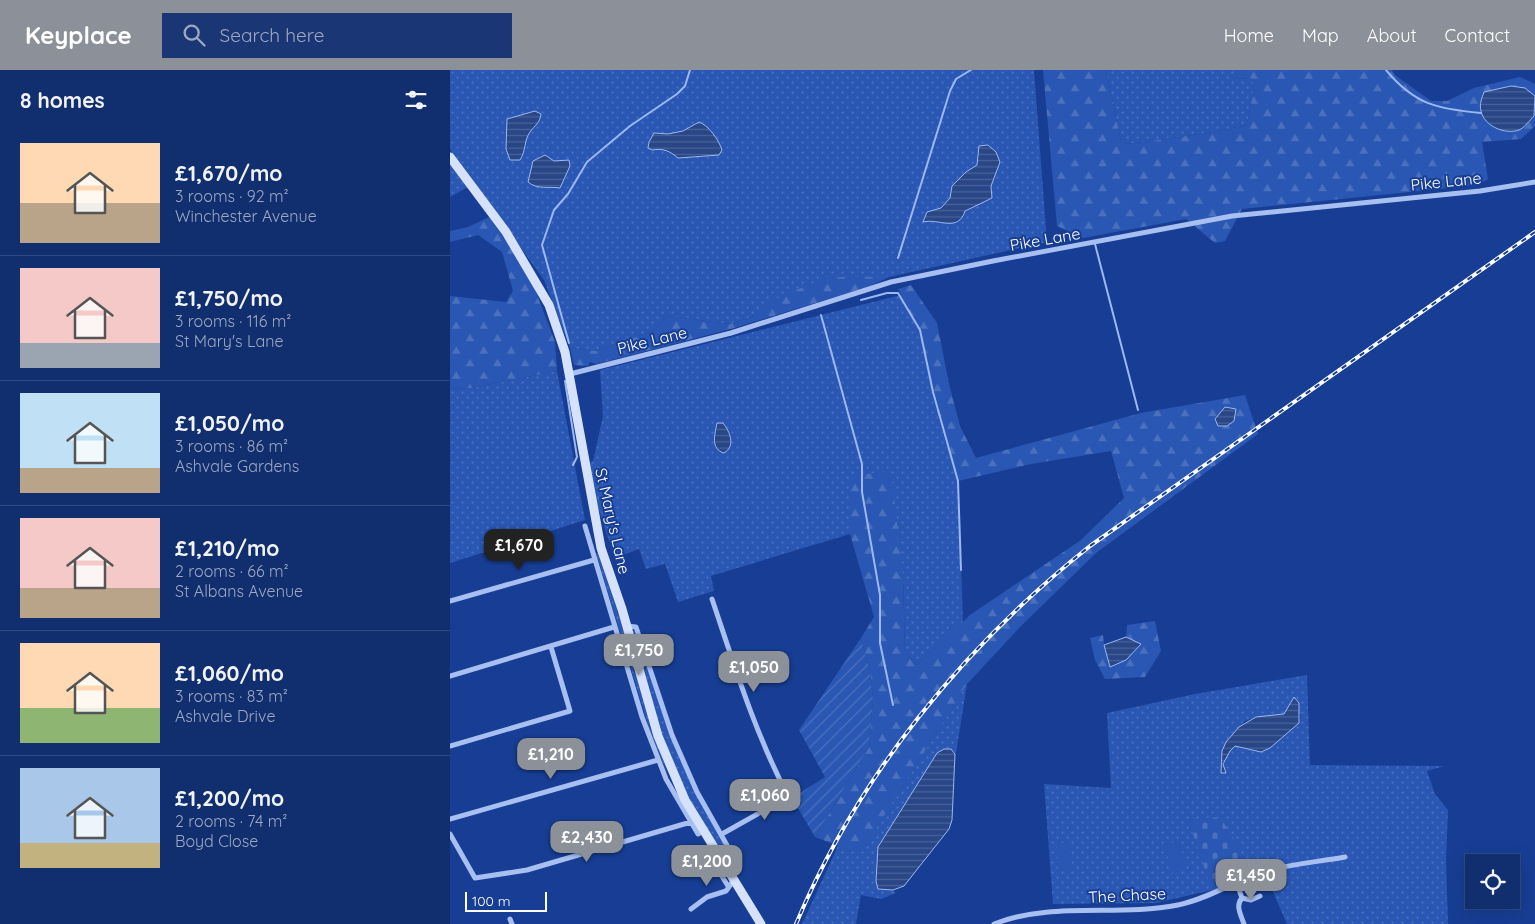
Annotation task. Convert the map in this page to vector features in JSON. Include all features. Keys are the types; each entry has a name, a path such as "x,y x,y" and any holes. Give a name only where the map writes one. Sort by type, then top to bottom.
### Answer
{"main road":[{"name":"St Mary's Lane","path":"450,157 506,232 539,284 558,328 570,374 587,478 601,548 627,626 662,747 685,800 730,879 761,924"}],"street":[{"name":"Pike Lane","path":"570,374 731,333 891,282 993,261 1232,216 1480,191 1535,182"},
{"path":"586,526 591,551 614,627 658,760 672,792 698,834 703,831"},
{"path":"591,551 601,548"},
{"path":"450,602 594,560"},
{"path":"712,599 746,703 767,756 786,792 786,798 722,834"},
{"path":"627,626 636,627 672,735 697,792 737,863 726,891 707,897 691,909"},
{"path":"450,676 614,627"},
{"path":"450,746 570,711 551,647"},
{"path":"450,819 658,760"},
{"path":"450,834 475,878 527,870 691,822"},
{"name":"The Chase","path":"994,924 1005,920 1056,911 1160,908 1214,894 1263,872 1345,857"},
{"path":"718,870 730,879"},
{"path":"1237,884 1242,898"},
{"path":"1242,898 1251,900 1260,896"},
{"path":"1242,898 1239,902 1238,910 1244,924"}],"green space":[{"path":"450,70 1034,70 1047,242 889,277 828,277 755,316 730,324 667,316 653,331 595,351 570,348 544,280 450,149"},
{"path":"1043,70 1106,70 1121,141 1129,144 1208,133 1247,125 1254,86 1251,78 1236,79 1236,70 1392,70 1395,75 1431,101 1447,101 1474,88 1520,77 1535,84 1535,96 1525,88 1534,116 1535,113 1535,126 1521,139 1482,142 1488,179 1478,185 1242,209 1225,241 1215,243 1186,219 1083,238 1057,226"},
{"path":"1106,70 1236,70 1236,79 1252,78 1254,86 1247,125 1208,133 1129,144 1121,141"},
{"path":"450,165 468,187 450,197"},
{"path":"489,217 528,271 555,342 557,371 471,388 450,389 450,296 506,302 513,291 502,252 478,235 450,242 450,231 468,227"},
{"path":"828,277 889,277 870,286 731,329 596,364 590,362 588,366 574,365 570,348 595,351 653,331 667,316 730,324 755,316 760,305"},
{"path":"911,285 937,323 949,384 960,426 976,458 1141,413 1245,395 1258,434 1096,553 1020,627 967,684 860,854 815,837 869,747 873,699 870,671 861,638 874,617 850,534 850,476 891,471 903,575 905,653 917,665 970,615 1081,540 1124,498 1111,451 1031,464 958,481 939,420 921,335 898,289"},
{"path":"901,295 921,335 939,420 958,481 963,622 917,665 905,653 903,575 850,476 850,534 711,576 714,591 678,602 665,564 646,569 639,549 623,555 613,553 592,489 587,465 593,461 603,416 600,370"},
{"path":"557,371 585,520 450,563 450,389 471,388"},
{"path":"596,553 598,553 624,626 653,729 669,777 650,732"},
{"path":"1155,621 1161,651 1145,677 1105,679 1095,660 1090,638 1103,635 1111,667 1140,644 1126,637 1127,625"},
{"path":"632,631 636,631 670,737 734,860 734,864 731,867 691,805 660,733"},
{"path":"861,638 870,671 873,699 869,747 815,837 792,798 825,777 799,730"},
{"path":"1307,675 1310,765 1444,766 1427,771 1435,794 1448,810 1446,861 1448,924 1287,924 1263,869 1221,888 1156,903 1053,904 1044,784 1111,788 1107,713 1195,694","holes":["1291,700 1301,716 1299,723 1270,748 1261,752 1235,746 1223,764 1225,769 1221,773 1226,742 1245,721 1256,717 1284,714 1290,706"]},
{"path":"967,684 956,753 946,749 937,753 878,847 876,881 878,889 893,890 896,893 881,899 861,895 856,924 802,924 838,846 860,853"},
{"path":"1220,817 1239,847 1246,875 1211,888 1188,819"},
{"path":"1180,841 1186,870 1171,873 1165,844"},
{"path":"1071,842 1072,870 1058,871 1057,843"}],"shaded area":[{"path":"1511,86 1525,88 1535,96 1534,116 1521,129 1508,131 1496,128 1486,121 1480,106 1484,92"},
{"path":"535,111 541,114 538,122 528,135 522,157 520,160 510,160 506,149 507,119"},
{"path":"699,122 713,133 722,150 719,155 678,158 660,149 652,150 648,148 654,133 668,134 683,131"},
{"path":"988,145 996,152 1000,162 991,186 992,198 965,211 962,218 953,223 923,222 927,212 941,208 950,198 952,186 966,172 977,165 979,146"},
{"path":"545,155 554,161 569,160 570,166 560,188 539,187 528,182 533,161"},
{"path":"1225,407 1236,409 1234,421 1227,426 1218,426 1215,419"},
{"path":"717,423 723,423 731,439 730,447 724,453 717,448 714,441"},
{"path":"1126,637 1141,644 1126,660 1110,667 1104,645"},
{"path":"1294,697 1299,703 1299,723 1270,748 1261,752 1235,746 1223,764 1226,773 1221,773 1222,751 1226,742 1239,727 1256,717 1284,714"},
{"path":"944,749 951,749 955,754 952,820 949,829 904,886 893,890 878,889 876,881 878,847 937,753"}],"waterway":[{"path":"569,343 542,245 554,210 568,194 587,162 630,126 677,94 685,86 690,70"},
{"path":"898,258 950,91 956,79 971,70"},
{"path":"1386,70 1407,91 1428,103 1452,110 1481,113"},
{"path":"1095,244 1138,410"},
{"path":"861,300 887,293 898,293 920,330 933,392 958,481 961,570"},
{"path":"821,315 862,464 862,492 880,595 880,643 893,705"},
{"path":"565,381 577,457 573,465"}],"railway":[{"path":"796,924 822,869 851,816 883,765 919,716 958,670 1000,626 1090,546 1535,232"}]}
